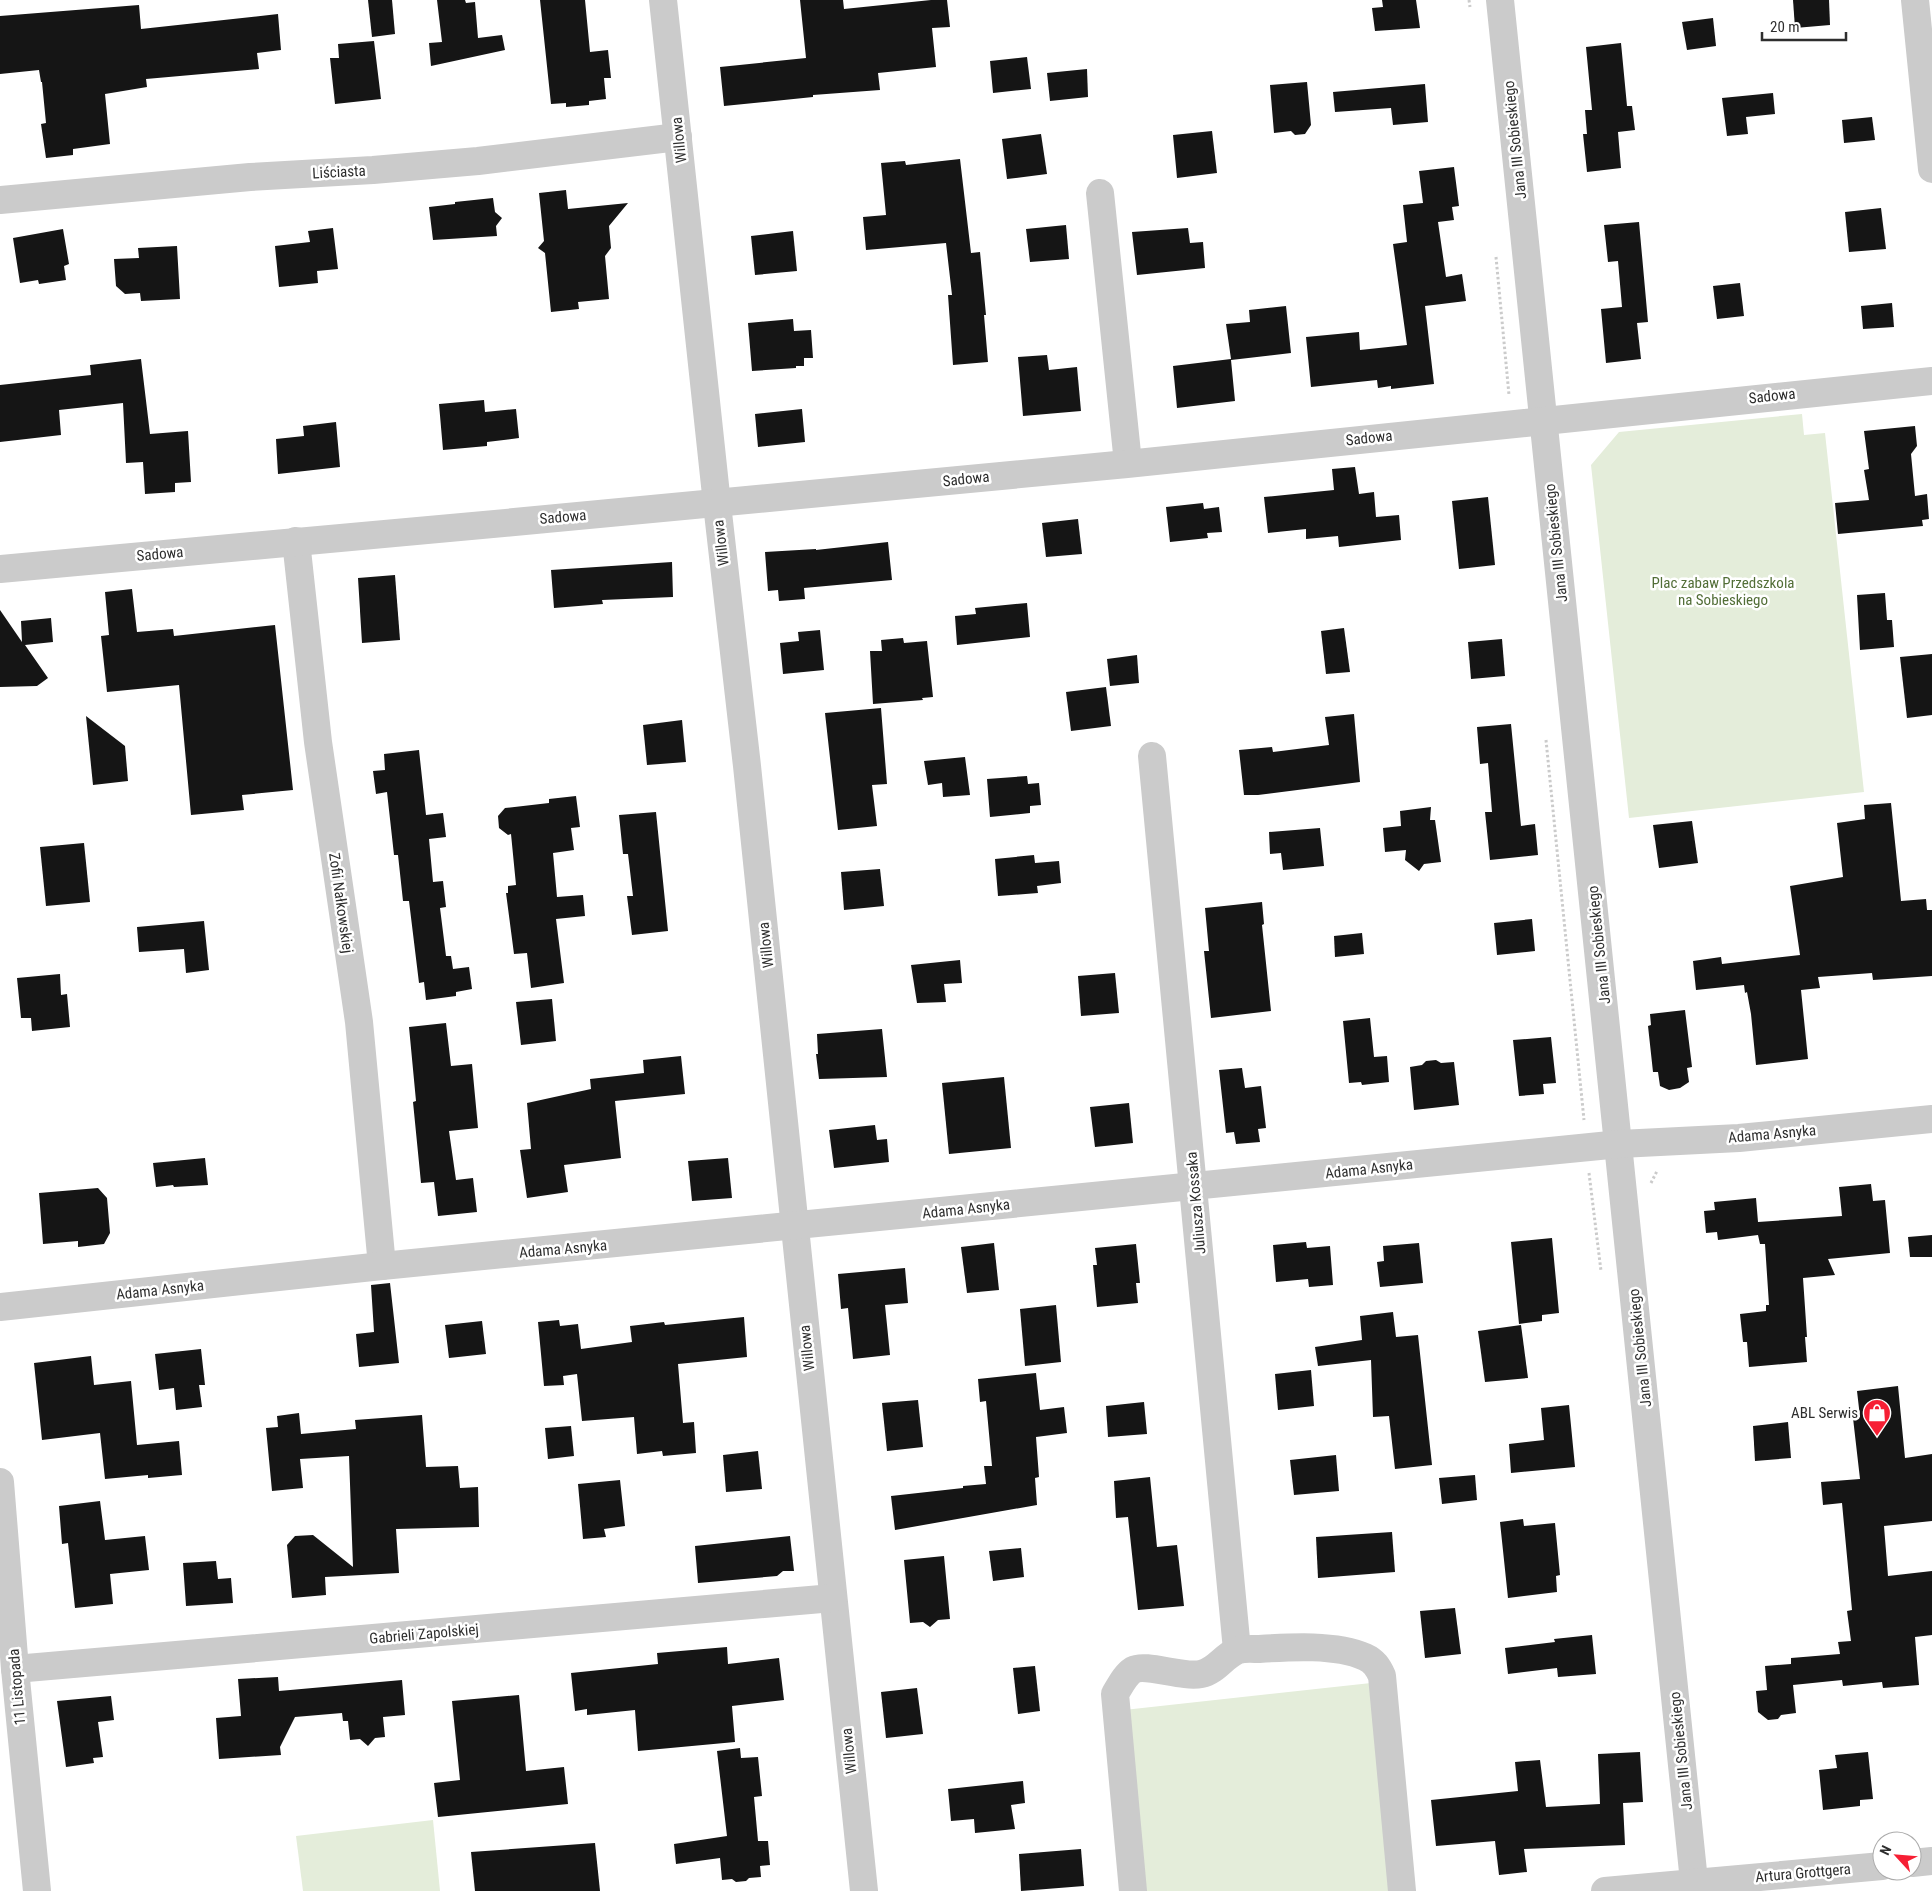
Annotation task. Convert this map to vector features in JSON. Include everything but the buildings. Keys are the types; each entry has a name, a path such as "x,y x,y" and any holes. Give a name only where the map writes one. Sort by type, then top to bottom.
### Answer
{"street":[{"name":"Willowa","path":"663,0 747,766 864,1891"},
{"name":"Jana III Sobieskiego","path":"1500,0 1620,1144 1695,1886"},
{"path":"1915,0 1932,168"},
{"name":"Liściasta","path":"0,200 250,178 401,168 678,137"},
{"path":"1100,193 1128,464"},
{"name":"Sadowa","path":"0,569 717,504 1128,464 1543,419 1932,381"},
{"name":"Zofii Nałkowskiej","path":"296,541 318,742 359,1022 382,1266"},
{"name":"Juliusza Kossaka","path":"1152,756 1237,1650"},
{"name":"Adama Asnyka","path":"0,1307 382,1266 1620,1144 1739,1138 1932,1119"},
{"name":"11 Listopada","path":"0,1482 15,1669 37,1891"},
{"name":"Gabrieli Zapolskiej","path":"15,1669 833,1598"},
{"path":"1133,1891 1116,1694 1122,1682 1134,1669 1143,1668 1181,1675 1203,1674 1237,1650 1305,1646 1350,1652 1366,1657 1376,1664 1382,1676 1402,1891"},
{"name":"Artura Grottgera","path":"1605,1891 1695,1886 1872,1867"}],"path":[{"path":"1469,0 1470,10"},
{"path":"1495,249 1512,423"}],"green space":[{"name":"Plac zabaw Przedszkola na Sobieskiego","path":"1802,414 1804,435 1825,433 1864,792 1629,818 1591,465 1619,432"},
{"path":"1371,1683 1392,1891 1143,1891 1124,1710"},
{"path":"433,1820 440,1891 303,1891 296,1836"}],"place":[{"name":"ABL Serwis","path":"1877,1437"}]}
